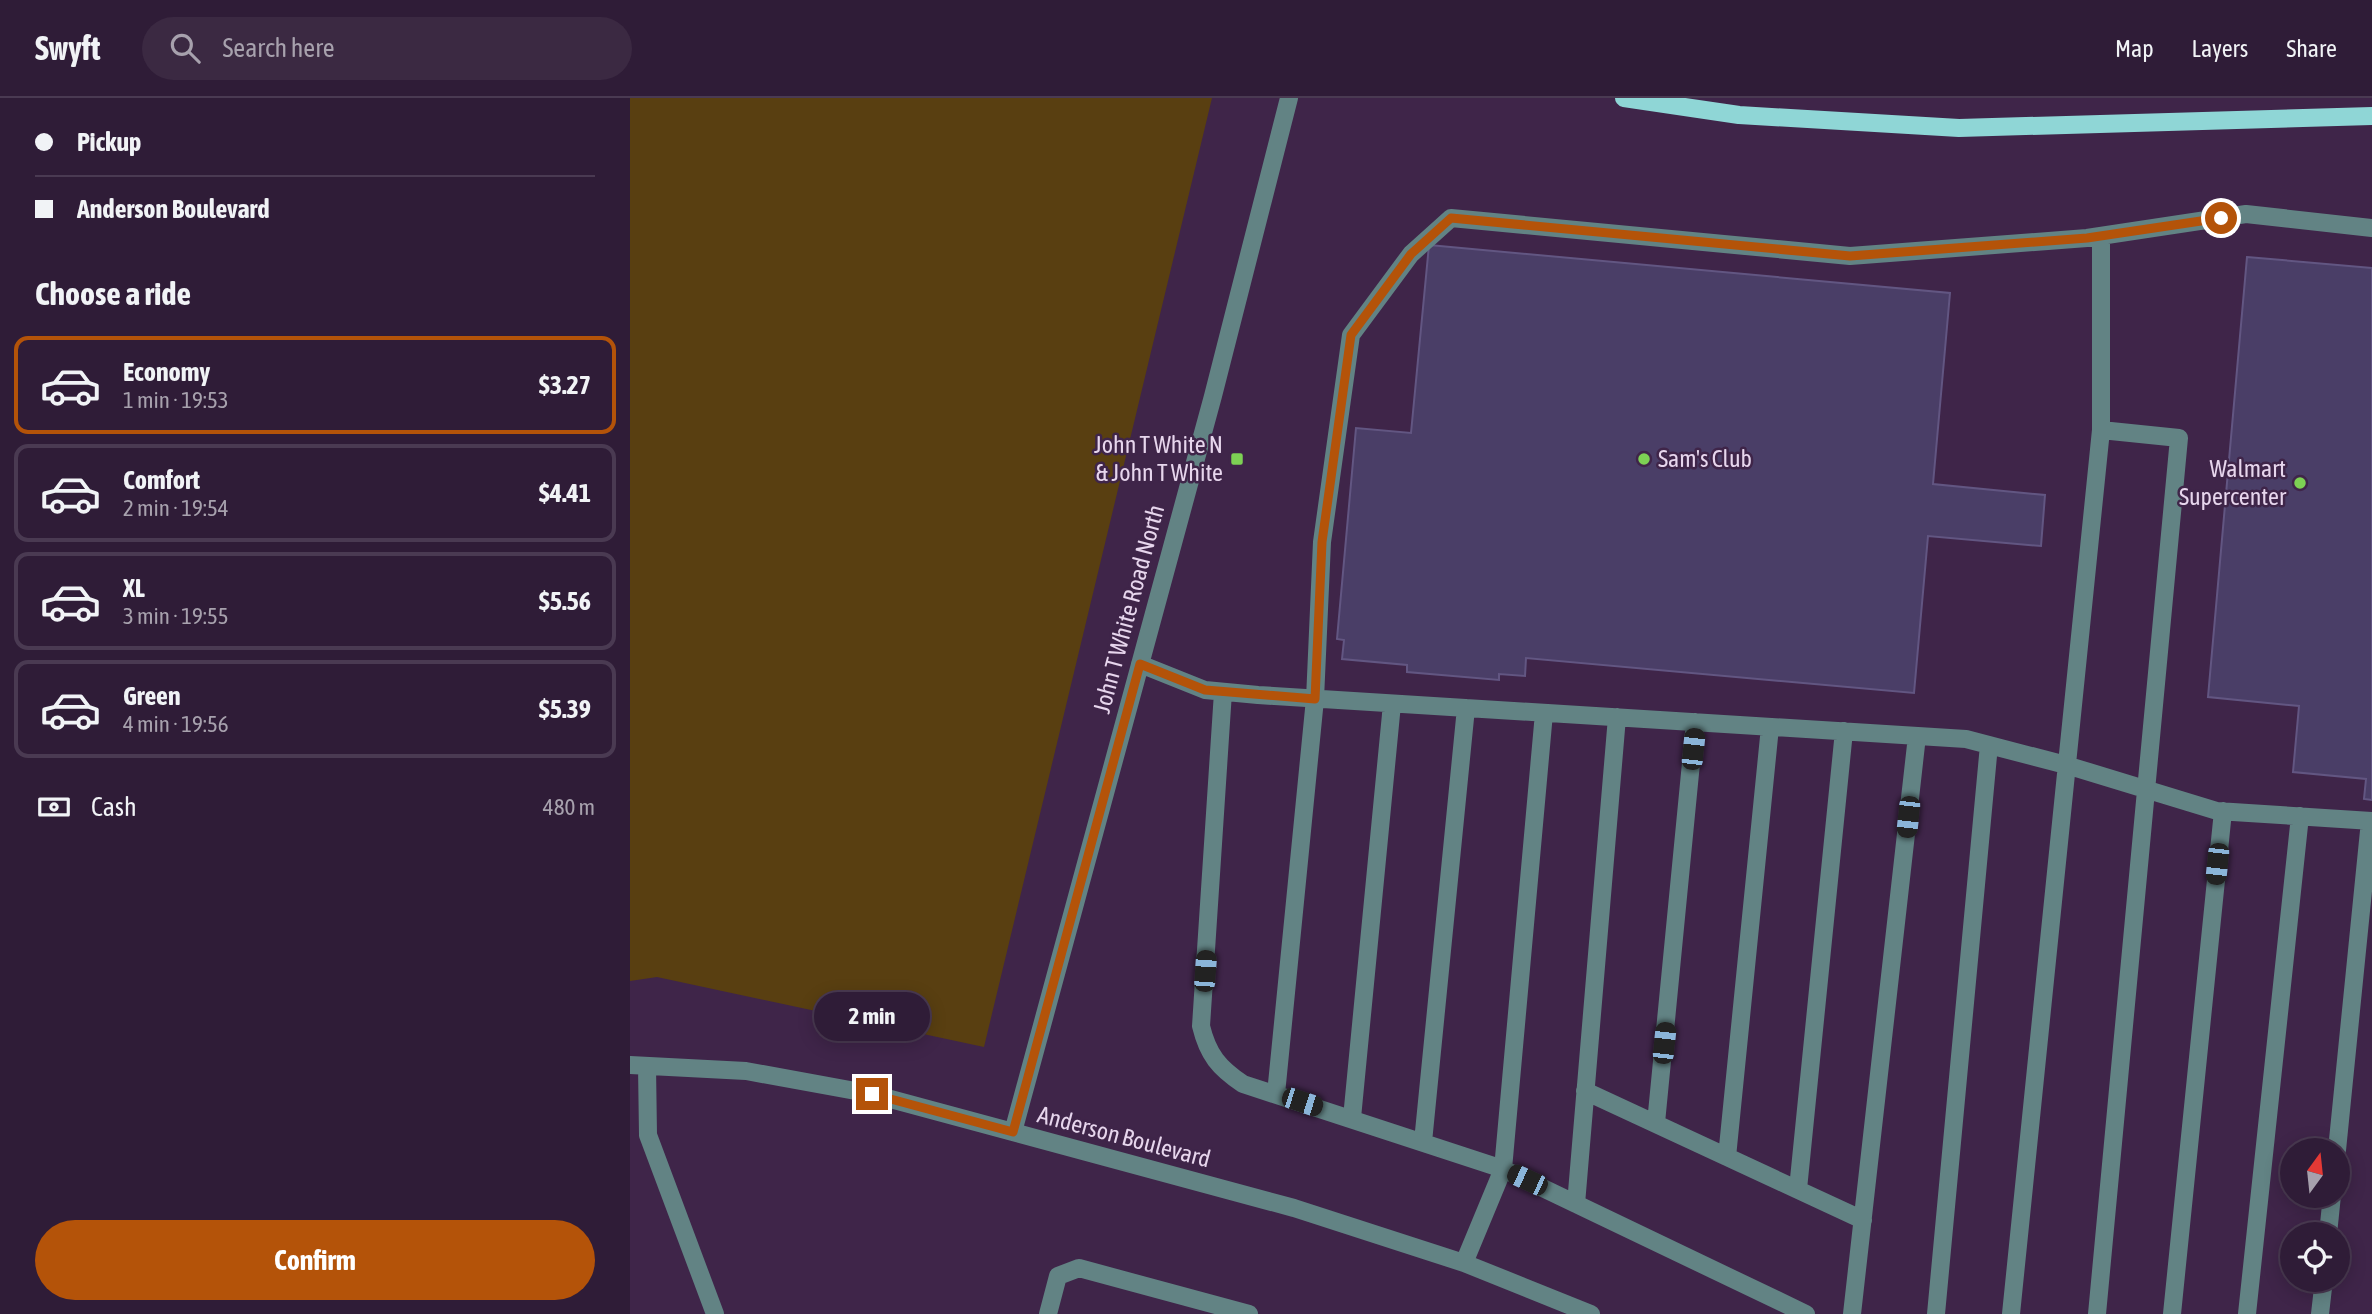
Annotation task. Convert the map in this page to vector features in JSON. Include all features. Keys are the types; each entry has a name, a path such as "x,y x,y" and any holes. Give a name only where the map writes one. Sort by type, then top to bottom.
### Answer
{"main road":[{"path":"1624,98 1739,115 1959,128 2372,116"}],"street":[{"name":"John T White Road North","path":"1013,1132 1213,396 1289,98"},
{"path":"1276,1094 1315,699 1322,542 1351,335 1411,254 1451,218 1850,256 2101,236 2246,214 2372,228"},
{"path":"2011,1314 2101,430 2101,236"},
{"path":"2097,1314 2179,438 2101,430"},
{"path":"1140,664 1205,690 1223,692 1966,739 2223,811 2371,821 2338,1138"},
{"path":"1223,692 1201,1027 1221,1070 1243,1084 1503,1169 1806,1314"},
{"path":"1352,1118 1392,704"},
{"path":"1423,1142 1466,708"},
{"path":"1464,1263 1503,1169 1544,713"},
{"path":"1576,1204 1617,717"},
{"path":"1656,1124 1696,722"},
{"path":"1727,1157 1770,727"},
{"path":"1797,1189 1844,731"},
{"path":"1852,1314 1917,736"},
{"path":"1936,1314 1989,745"},
{"path":"2172,1314 2223,811"},
{"path":"2247,1314 2300,816"},
{"path":"639,1065 648,1135 715,1314"},
{"name":"Anderson Boulevard","path":"639,1065 746,1071 872,1094 1294,1208 1464,1263 1591,1314"},
{"path":"1586,1091 1863,1220"},
{"path":"1048,1314 1058,1276 1079,1268 1249,1314"},
{"path":"2320,1314 2323,1292"}],"shaded area":[{"path":"630,98 1212,98 984,1047 657,977 630,981"}],"building":[{"name":"Sam's Club","path":"1429,245 1950,293 1933,484 2045,495 2041,546 1928,536 1914,693 1526,658 1525,676 1499,674 1499,680 1407,672 1407,665 1342,659 1344,640 1337,639 1356,428 1411,433"},
{"name":"Walmart Supercenter","path":"2247,257 2372,268 2372,800 2364,799 2366,779 2293,772 2299,706 2208,697"}],"place":[{"name":"John T White N & John T White","path":"1237,459"},
{"name":"Sam's Club","path":"1644,459"},
{"name":"Walmart Supercenter","path":"2300,483"}],"route":[{"path":"872,1094 1013,1132 1140,664 1205,690 1315,699 1322,542 1351,335 1411,254 1451,218 1850,256 2087,238 2221,218"}]}
